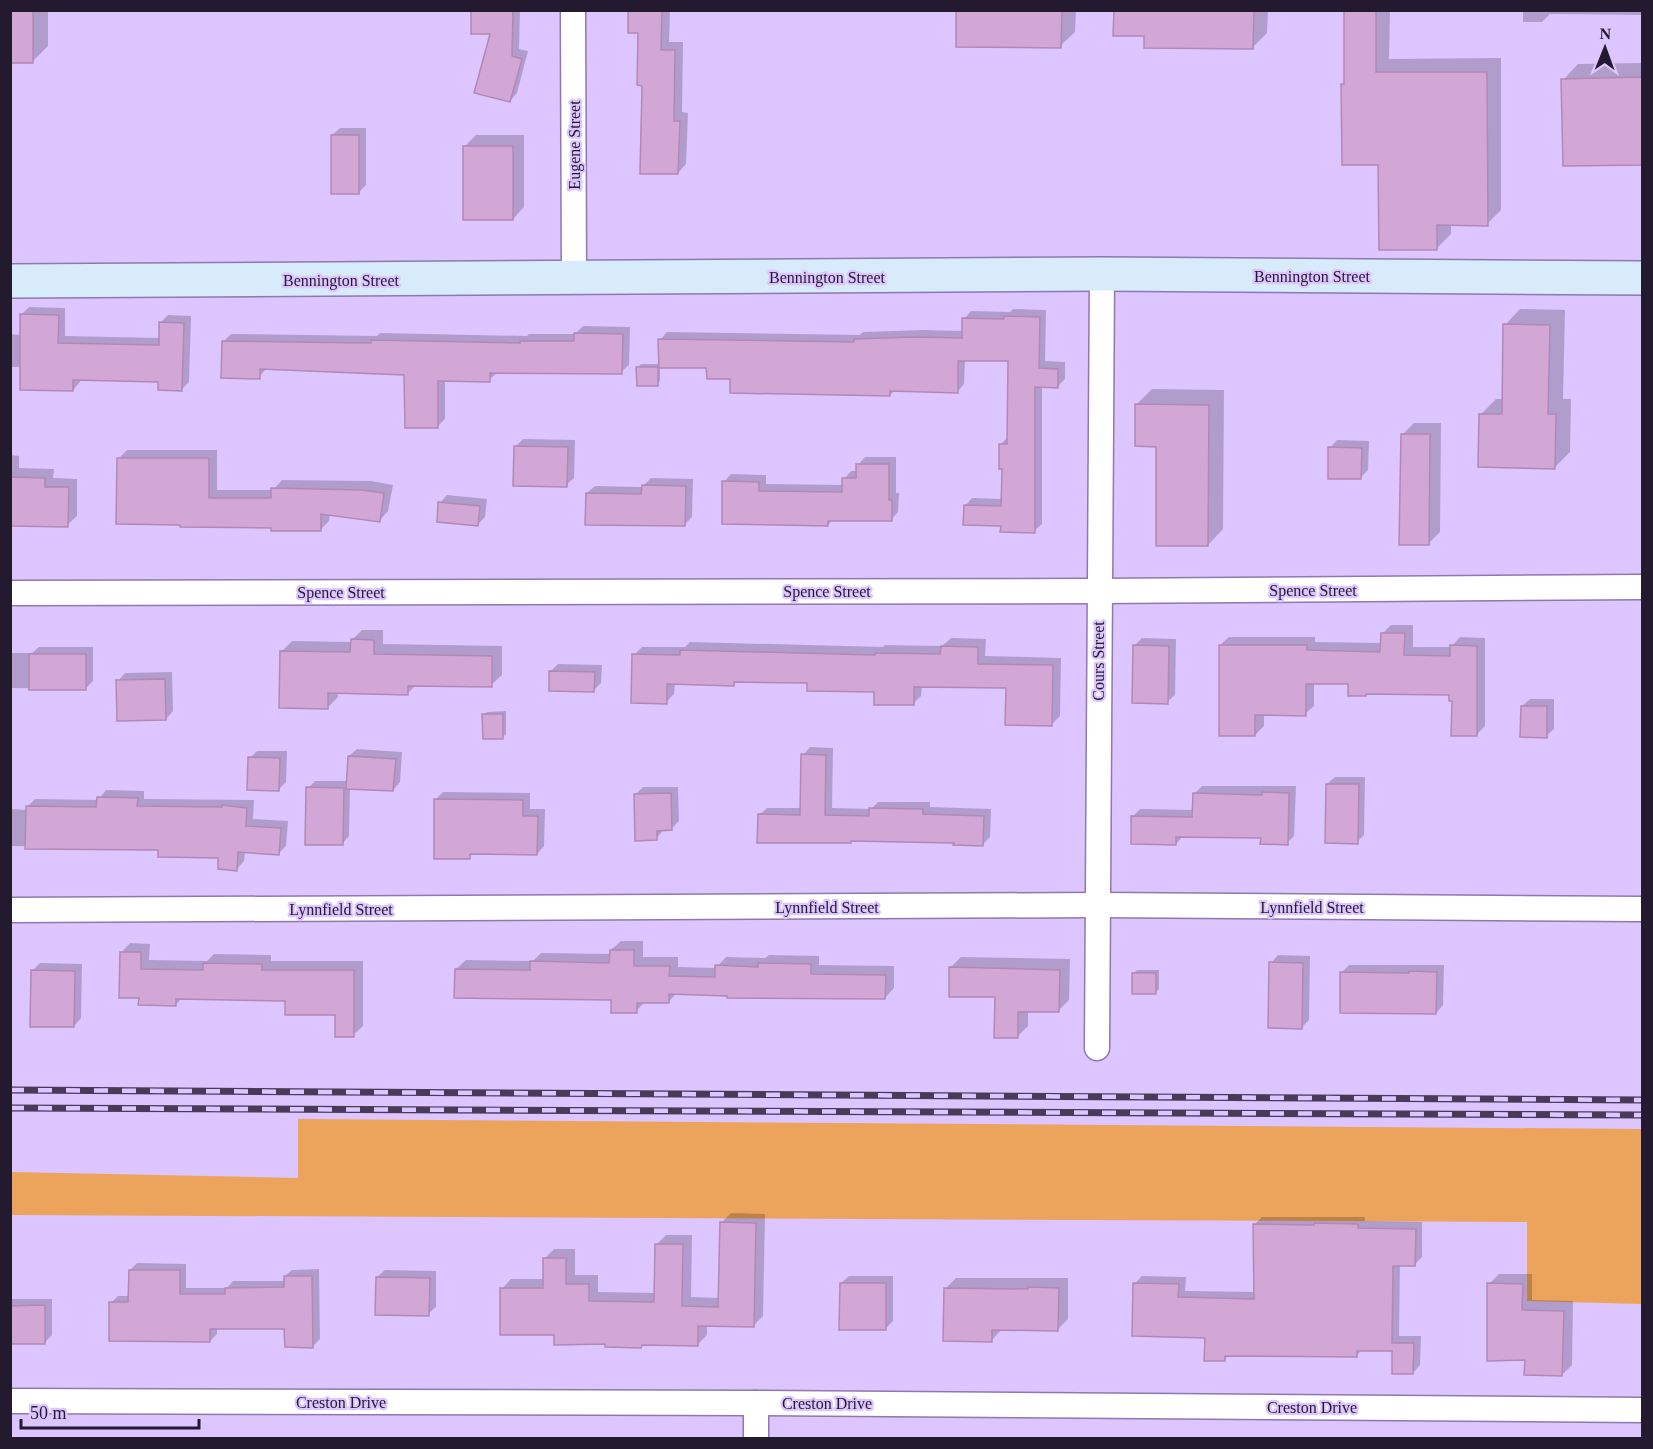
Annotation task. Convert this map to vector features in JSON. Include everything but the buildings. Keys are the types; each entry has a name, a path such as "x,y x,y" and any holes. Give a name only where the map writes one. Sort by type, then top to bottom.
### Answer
{"street":[{"name":"Eugene Street","path":"573,10 574,279"},
{"name":"Bennington Street","path":"10,281 1102,274 1642,278"},
{"name":"Cours Street","path":"1097,1048 1098,591 1102,274"},
{"name":"Spence Street","path":"10,593 1098,591 1642,587"},
{"name":"Lynnfield Street","path":"10,910 1098,905 1642,909"},
{"name":"Creston Drive","path":"10,1401 756,1402 1642,1410"},
{"path":"756,1402 756,1438"}],"shaded area":[{"path":"298,1119 1642,1129 1642,1304 1527,1301 1527,1222 11,1215 11,1172 298,1178"}],"railway":[{"path":"10,1090 1642,1100"},
{"path":"10,1108 1642,1115"}]}
